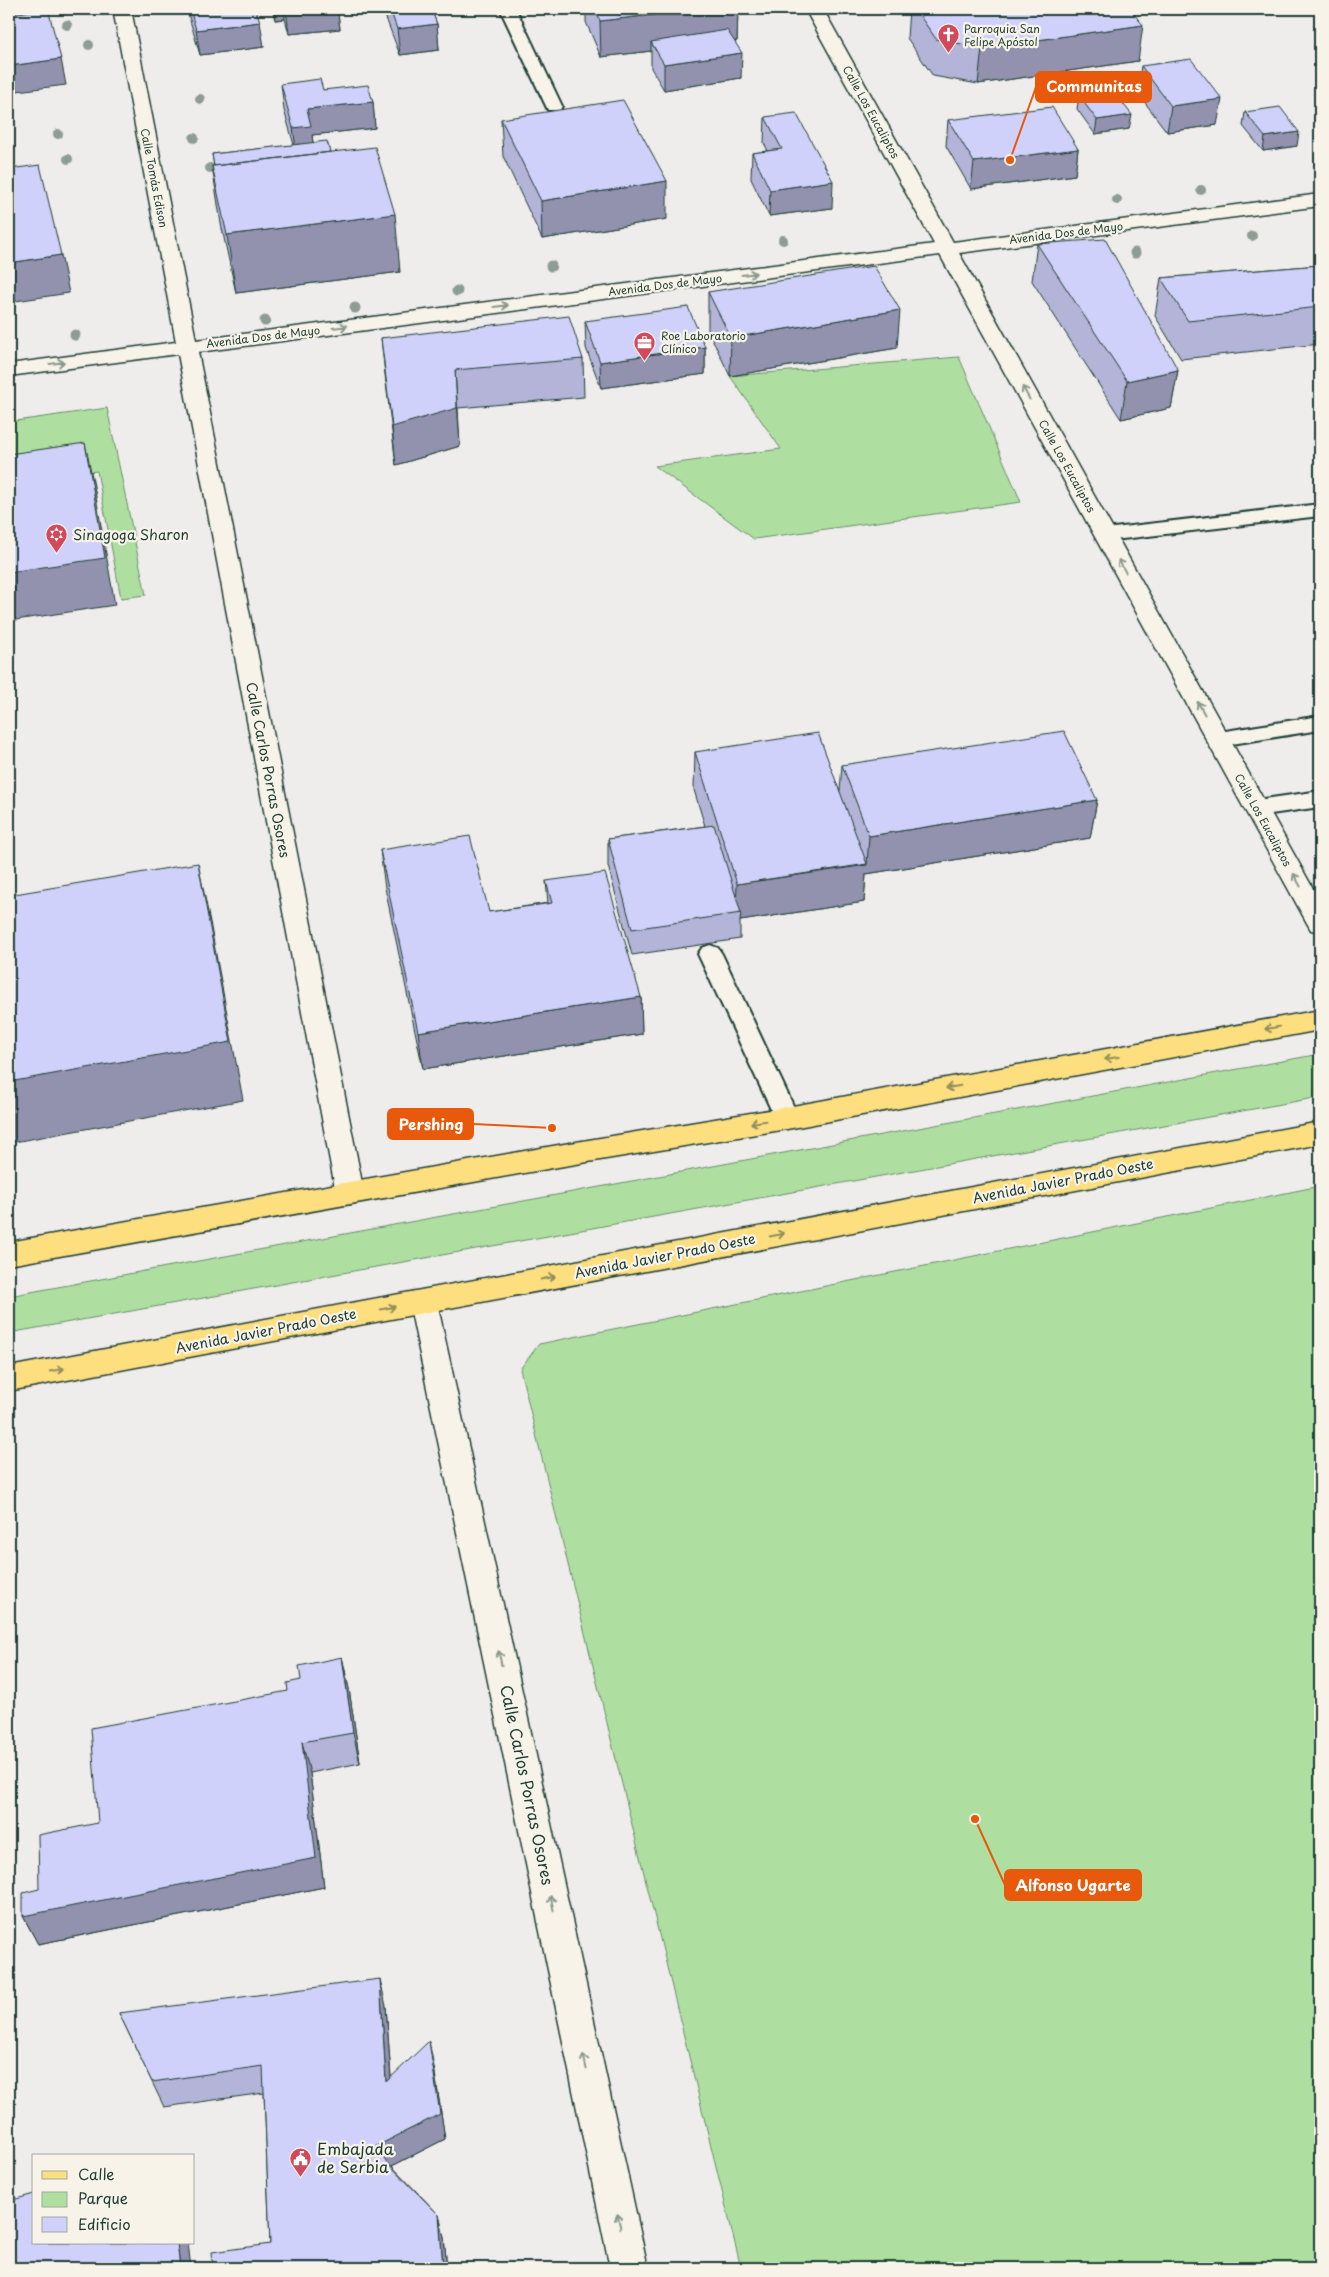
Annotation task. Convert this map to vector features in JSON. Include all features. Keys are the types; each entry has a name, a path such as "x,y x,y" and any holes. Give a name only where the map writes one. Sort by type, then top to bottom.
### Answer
{"main road":[{"path":"9,1254 787,1118 1320,1020"},
{"name":"Avenida Javier Prado Oeste","path":"9,1379 1320,1133"}],"street":[{"path":"9,9 15,9"},
{"name":"Calle Tomás Edison","path":"122,9 186,347"},
{"name":"Calle Los Eucaliptos","path":"814,9 1320,923"},
{"name":"Avenida Dos de Mayo","path":"9,370 1320,200"},
{"name":"Calle Carlos Porras Osores","path":"186,347 350,1193"},
{"name":"Calle Carlos Porras Osores","path":"423,1302 629,2268"}],"lane":[{"path":"508,9 554,106"},
{"path":"1105,535 1320,510"},
{"path":"1218,739 1320,723"},
{"path":"1257,808 1320,800"},
{"path":"710,954 787,1118"}],"green space":[{"path":"959,357 1021,502 754,539 655,466 781,449 730,376"},
{"path":"107,408 146,595 121,598 97,471 9,481 9,422"},
{"path":"1320,1054 1320,1097 9,1333 9,1296"},
{"path":"1320,1186 1320,2268 741,2268 520,1369 539,1344"}],"building":[{"path":"48,9 61,59 9,66 9,14"},
{"path":"190,9 256,9 260,22 196,30"},
{"path":"390,9 431,9 437,24 397,29"},
{"path":"595,9 705,9 600,21"},
{"path":"915,9 1130,9 1143,25 982,48 936,39"},
{"path":"727,30 742,53 664,64 651,42"},
{"path":"1191,59 1222,99 1171,106 1141,66"},
{"path":"320,79 323,90 368,85 373,102 307,109 311,126 293,128 281,84"},
{"path":"1113,91 1132,115 1097,120 1079,96"},
{"path":"623,100 667,181 541,201 501,119"},
{"path":"1052,107 1078,149 974,162 948,120"},
{"path":"1280,107 1299,132 1265,137 1245,112"},
{"path":"796,113 833,181 770,190 752,153 782,149 765,117"},
{"path":"327,141 330,152 214,166 212,154"},
{"path":"375,147 395,214 227,235 212,166"},
{"path":"40,165 61,255 9,263 9,169"},
{"path":"1105,239 1178,370 1127,381 1037,244"},
{"path":"1320,265 1320,307 1188,321 1161,278"},
{"path":"874,266 900,310 731,338 708,292"},
{"path":"688,307 705,347 600,362 585,321"},
{"path":"569,316 583,359 455,370 457,408 392,427 381,338"},
{"path":"85,443 105,558 9,572 9,454"},
{"path":"1064,731 1097,800 869,836 842,765"},
{"path":"818,733 867,864 737,884 695,752"},
{"path":"714,825 741,913 632,929 608,839"},
{"path":"470,836 489,912 552,903 546,881 605,873 641,997 418,1032 380,850"},
{"path":"198,863 231,1042 9,1082 9,895"},
{"path":"342,1657 353,1733 302,1742 316,1858 23,1916 23,1893 39,1889 38,1835 98,1823 91,1728 288,1691 287,1683 301,1680 299,1666"},
{"path":"380,1979 386,2082 429,2041 440,2114 373,2148 439,2215 443,2268 213,2268 212,2252 270,2244 263,2066 152,2082 119,2013"},
{"path":"32,2195 32,2244 177,2244 180,2268 9,2268 9,2201"}],"place":[{"name":"Parroquia San Felipe Apóstol","path":"948,54"},
{"name":"Communitas","path":"1010,160"},
{"name":"Roe Laboratorio Clínico","path":"645,361"},
{"name":"Sinagoga Sharon","path":"57,554"},
{"name":"Pershing","path":"552,1128"},
{"name":"Alfonso Ugarte","path":"975,1819"},
{"name":"Embajada de Serbia","path":"301,2177"}]}
